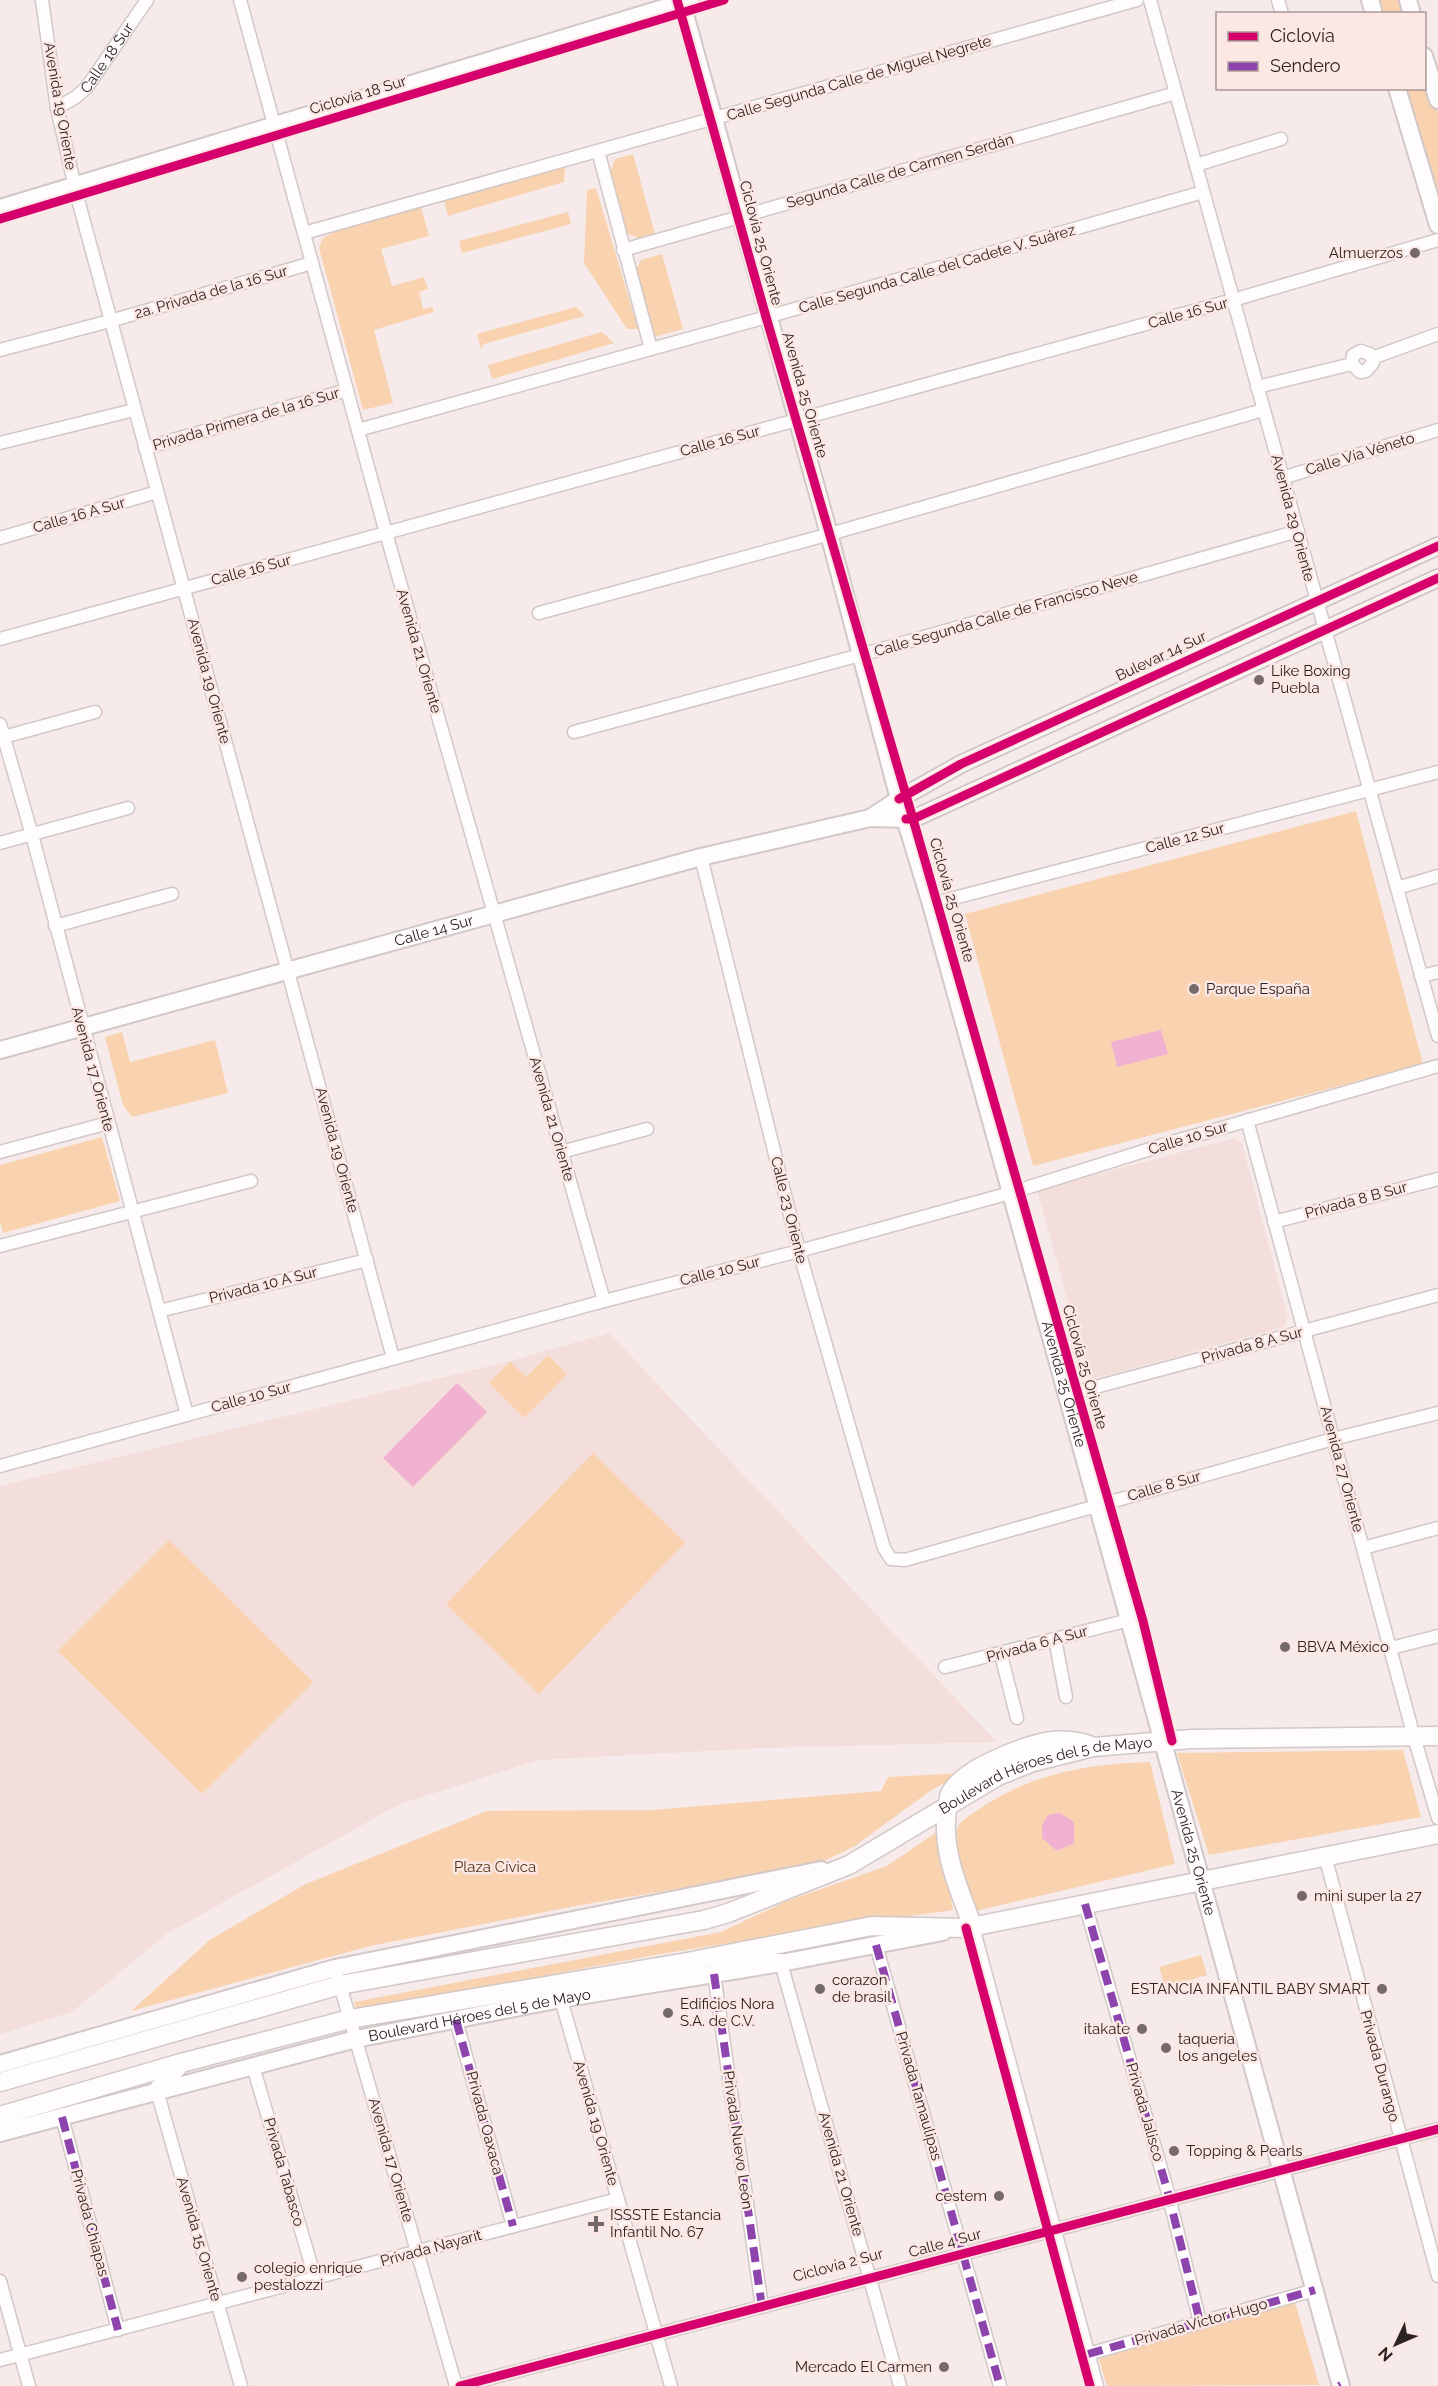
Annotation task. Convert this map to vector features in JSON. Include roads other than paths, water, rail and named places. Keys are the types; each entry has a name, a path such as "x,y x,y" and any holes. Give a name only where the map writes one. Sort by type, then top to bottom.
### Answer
{"main road":[{"path":"0,208 684,1"},
{"name":"Avenida 25 Oriente","path":"684,1 767,317 829,534 899,799 931,904 1340,2386"},
{"path":"1426,59 1438,100"},
{"path":"1398,90 1438,225"},
{"name":"Bulevar 14 Sur","path":"899,799 961,764 1438,546"},
{"path":"906,819 913,819 1438,578"},
{"name":"Calle 14 Sur","path":"870,818 899,799"},
{"name":"Calle 14 Sur","path":"0,1050 701,857 870,818 906,819"},
{"name":"Boulevard Héroes del 5 de Mayo","path":"0,2082 338,1977 704,1920 728,1913 849,1865 948,1807 950,1794 963,1779 986,1765 1032,1744 1058,1740 1077,1741 1093,1747 1191,1739 1438,1736"},
{"path":"948,1807 946,1837 969,1927"},
{"name":"Boulevard Héroes del 5 de Mayo","path":"0,2133 356,2039 561,1999 781,1963 1200,1883 1438,1834"},
{"name":"Boulevard Héroes del 5 de Mayo","path":"0,2064 338,1977 849,1865"},
{"name":"Boulevard Héroes del 5 de Mayo","path":"0,2116 181,2063 350,2019 687,1962 872,1926 969,1927"},
{"path":"687,1962 781,1963"},
{"path":"157,2091 181,2063"}],"street":[{"name":"Avenida 19 Oriente","path":"42,0 57,108 74,186 393,1358"},
{"name":"Calle 18 Sur","path":"57,108 76,97 87,87 147,0"},
{"name":"Avenida 21 Oriente","path":"240,0 386,533 604,1301"},
{"name":"Calle Segunda Calle de Miguel Negrete","path":"304,233 1137,0"},
{"name":"Avenida 29 Oriente","path":"1150,0 1438,1036"},
{"name":"Segunda Calle de Carmen Serdán","path":"623,250 1176,93"},
{"path":"1196,165 1281,139"},
{"path":"598,151 651,349"},
{"name":"Calle Segunda Calle del Cadete V. Suárez","path":"358,430 767,317 1203,192"},
{"name":"Calle 16 Sur","path":"0,639 1233,300 1438,240"},
{"name":"2a. Privada de la 16 Sur","path":"0,350 312,263"},
{"path":"1257,387 1352,364 1353,355 1361,351 1370,354 1372,358 1438,334"},
{"name":"Privada Primera de la 16 Sur","path":"145,448 347,390"},
{"path":"0,443 135,410"},
{"path":"539,614 1263,410"},
{"name":"Calle Vía Véneto","path":"1282,477 1438,430"},
{"name":"Calle 16 A Sur","path":"0,538 157,492"},
{"name":"Calle Segunda Calle de Francisco Neve","path":"574,732 862,655 1298,531"},
{"path":"2,737 96,711"},
{"name":"Avenida 17 Oriente","path":"0,724 32,835 187,1415"},
{"name":"Calle 12 Sur","path":"931,904 1438,772"},
{"path":"0,843 128,808"},
{"name":"Calle 23 Oriente","path":"701,857 799,1251 884,1548 891,1559"},
{"path":"1397,888 1438,876"},
{"path":"55,926 172,894"},
{"path":"1421,976 1438,972"},
{"name":"Calle 10 Sur","path":"0,1466 1010,1193 1247,1120 1438,1066"},
{"name":"Avenida 27 Oriente","path":"1247,1120 1438,1818"},
{"path":"0,1152 108,1123"},
{"path":"561,1152 646,1129"},
{"name":"Privada 8 B Sur","path":"1274,1222 1438,1179"},
{"path":"0,1246 251,1181"},
{"name":"Privada 10 A Sur","path":"159,1311 367,1260"},
{"name":"Privada 8 A Sur","path":"1066,1395 1438,1295"},
{"name":"Calle 8 Sur","path":"891,1559 905,1560 1334,1439 1438,1413"},
{"path":"1363,1548 1438,1528"},
{"name":"Privada 6 A Sur","path":"945,1667 1001,1655 1129,1620"},
{"path":"1391,1648 1438,1636"},
{"path":"1055,1639 1066,1697"},
{"path":"1001,1655 1017,1718"},
{"name":"Privada Durango","path":"1324,1856 1438,2276"},
{"name":"Privada Jalisco","path":"1085,1904 1170,2201 1200,2322"},
{"path":"969,1927 1097,2386"},
{"name":"Privada Tamaulipas","path":"876,1945 1000,2386"},
{"name":"Avenida 21 Oriente","path":"781,1963 900,2386"},
{"name":"Privada Nuevo León","path":"714,1974 762,2307"},
{"name":"Avenida 17 Oriente","path":"338,1977 458,2386"},
{"name":"Avenida 19 Oriente","path":"561,1999 671,2386"},
{"name":"Privada Oaxaca","path":"456,2020 513,2226"},
{"name":"Privada Tabasco","path":"253,2066 315,2278"},
{"name":"Avenida 15 Oriente","path":"157,2091 241,2386"},
{"name":"Privada Chiapas","path":"62,2116 118,2330"},
{"name":"Calle 4 Sur","path":"458,2386 1438,2129"},
{"name":"Privada Nayarit","path":"0,2360 618,2199"},
{"path":"0,2281 29,2386"},
{"name":"Privada Víctor Hugo","path":"1088,2354 1315,2290"}],"place":[{"name":"Almuerzos","path":"1415,253"},
{"name":"Like Boxing Puebla","path":"1259,680"},
{"name":"Parque España","path":"1194,989"},
{"name":"BBVA México","path":"1285,1647"},
{"name":"mini super la 27","path":"1302,1896"},
{"name":"corazon de brasil","path":"820,1989"},
{"name":"ESTANCIA INFANTIL BABY SMART","path":"1382,1989"},
{"name":"Edificios Nora S.A. de C.V.","path":"668,2013"},
{"name":"itakate","path":"1142,2029"},
{"name":"taqueria los angeles","path":"1166,2048"},
{"name":"Topping & Pearls","path":"1174,2151"},
{"name":"cestem","path":"999,2196"},
{"name":"ISSSTE Estancia Infantil No. 67","path":"596,2224"},
{"name":"colegio enrique pestalozzi","path":"242,2277"},
{"name":"Mercado El Carmen","path":"944,2367"}],"park label":[{"name":"Plaza Cívica","path":"495,1867"}]}
